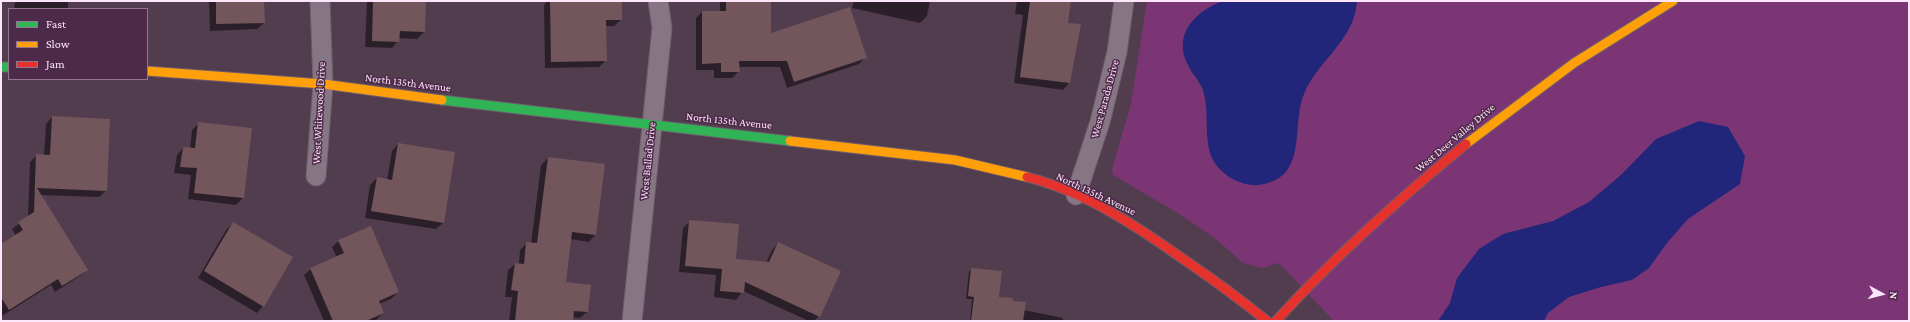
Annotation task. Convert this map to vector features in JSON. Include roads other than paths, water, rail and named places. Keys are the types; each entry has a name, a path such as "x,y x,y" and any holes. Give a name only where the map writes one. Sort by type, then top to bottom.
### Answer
{"street":[{"name":"West Whitewood Drive","path":"316,176 322,84 320,1"},
{"name":"West Ballad Drive","path":"632,321 662,28 658,1"},
{"name":"West Parada Drive","path":"1076,195 1100,122 1117,52 1124,1"},
{"name":"West Deer Valley Drive","path":"1276,321 1294,301 1386,212 1494,121 1558,74 1673,1"},
{"name":"North 135th Avenue","path":"148,72 322,84 652,125 955,160 1030,178 1076,195 1136,226 1240,299 1267,321"}]}
